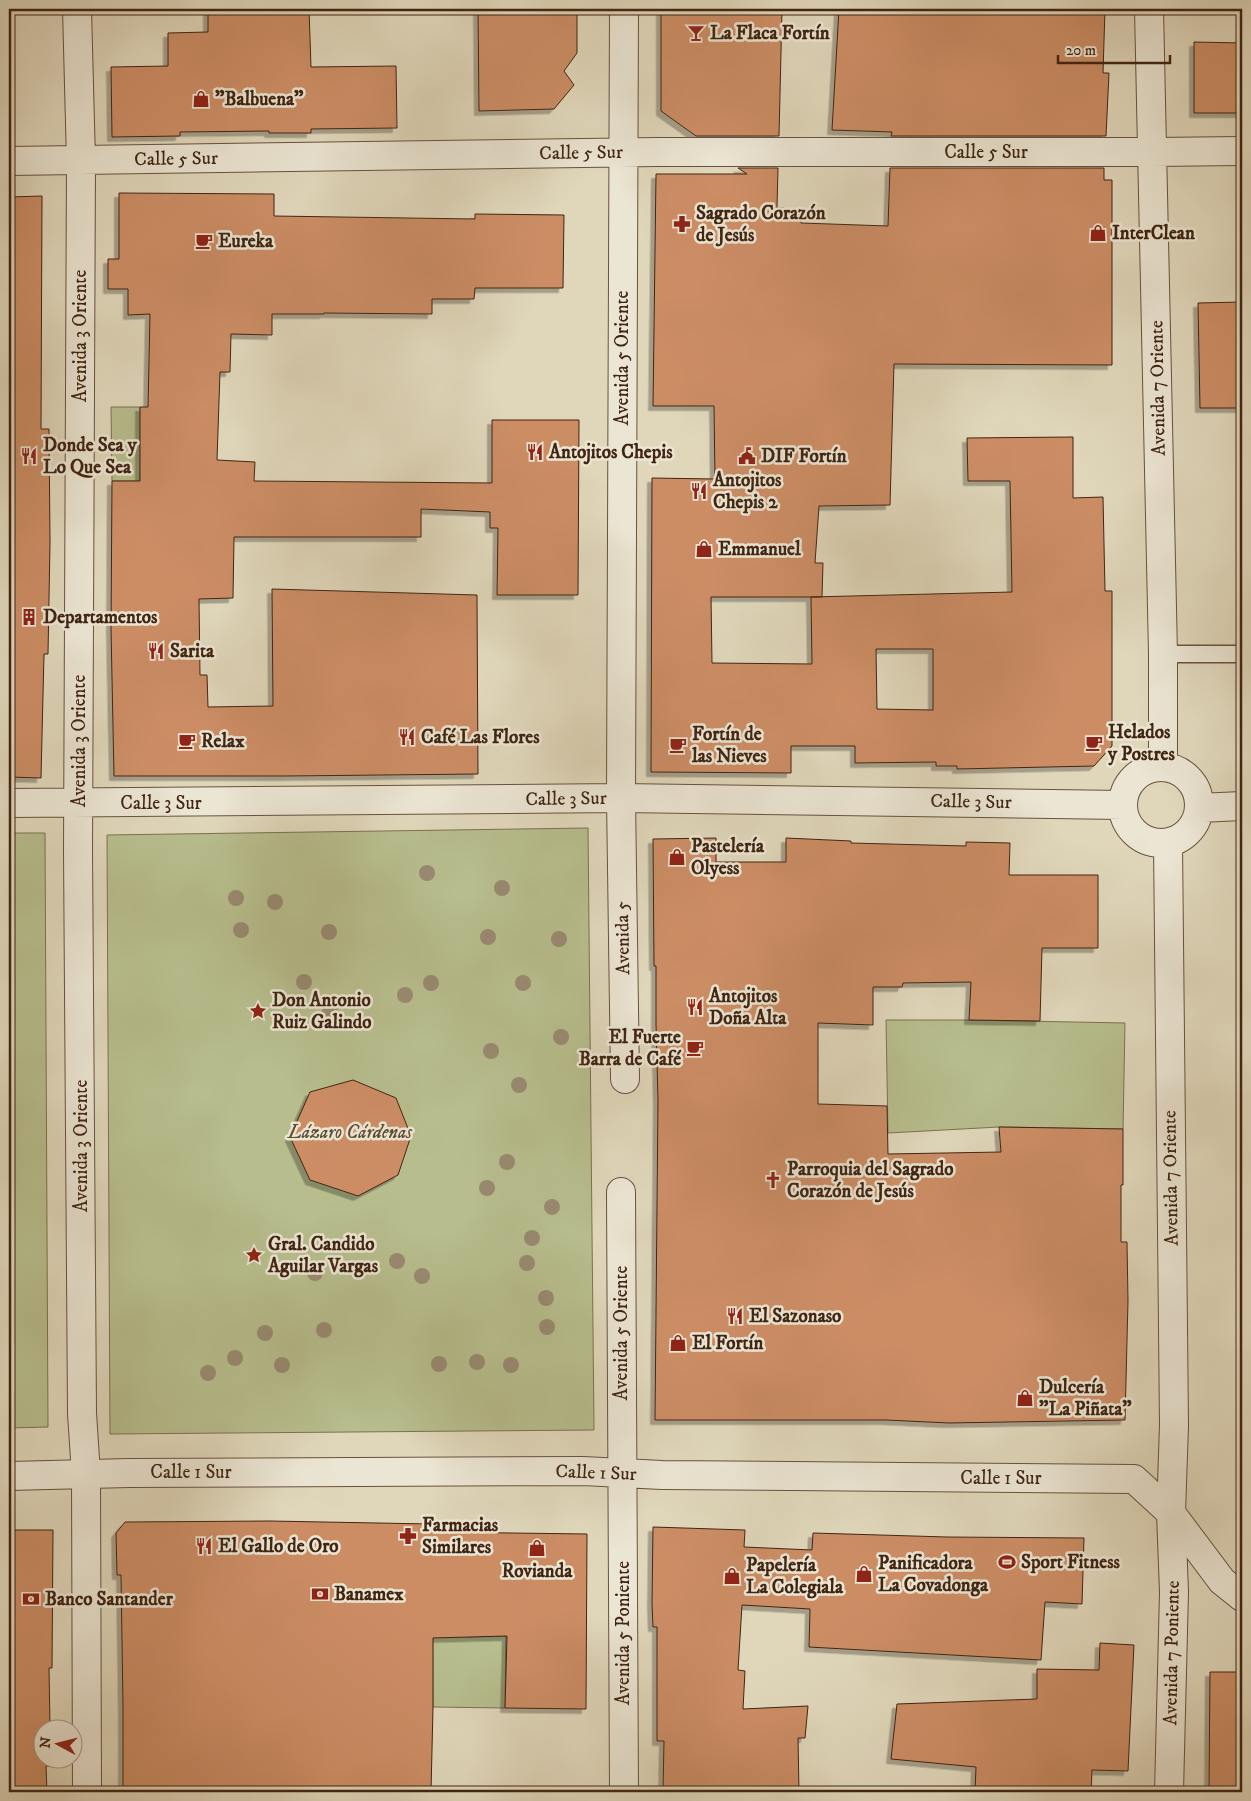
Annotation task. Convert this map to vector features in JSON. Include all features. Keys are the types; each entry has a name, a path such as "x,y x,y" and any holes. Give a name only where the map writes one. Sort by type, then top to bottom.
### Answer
{"street":[{"name":"Avenida 3 Oriente","path":"77,9 80,161 79,803 82,1404 86,1474 87,1792"},
{"name":"Avenida 5 Oriente","path":"621,798 624,9"},
{"name":"Avenida 7 Oriente","path":"1150,9 1163,654 1163,767"},
{"name":"Calle 5 Sur","path":"9,162 623,152 1242,151"},
{"path":"1163,767 1171,768 1183,774 1193,782 1198,795 1199,808 1197,819 1191,829 1182,837 1168,843 1149,841 1138,835 1130,827 1123,805 1125,793 1130,783 1138,774 1147,769 1163,767"},
{"name":"Calle 3 Sur","path":"9,803 621,798 1123,805"},
{"name":"Avenida 5","path":"621,798 625,1079"},
{"path":"1199,808 1242,806"},
{"name":"Avenida 7 Oriente","path":"1168,843 1174,1425 1171,1513"},
{"name":"Avenida 5 Oriente","path":"621,1192 622,1474"},
{"name":"Calle 1 Sur","path":"9,1476 564,1471 622,1474 1134,1479 1171,1513 1222,1581 1242,1597"},
{"name":"Avenida 5 Poniente","path":"622,1474 624,1792"},
{"name":"Avenida 7 Poniente","path":"1169,1792 1174,1592 1171,1513"}],"lane":[{"path":"1163,654 1242,654"}],"green space":[{"path":"111,407 140,407 140,481 112,481"},
{"name":"Lázaro Cárdenas","path":"588,828 594,1430 110,1434 107,835"},
{"path":"9,833 45,833 48,1427 9,1428"},
{"path":"886,1020 1125,1023 1123,1129 999,1127 888,1133"},
{"path":"432,1532 486,1533 467,1637 506,1636 505,1708 433,1707"}],"building":[{"path":"208,9 309,9 311,67 396,66 397,128 311,129 311,133 269,133 269,131 180,132 180,136 112,137 111,67 168,66 168,33 208,32"},
{"path":"478,9 577,9 577,53 564,71 574,85 554,109 479,111"},
{"path":"661,9 782,9 779,136 696,136 661,111"},
{"path":"839,9 1105,9 1103,73 1109,73 1106,136 891,136 892,132 832,130"},
{"path":"1194,42 1242,43 1242,113 1194,113"},
{"path":"738,168 778,168 777,208 801,209 801,223 888,226 890,168 1104,168 1104,180 1112,180 1112,365 894,364 890,505 819,506 815,563 823,563 822,597 1012,592 1010,481 968,481 967,438 1073,437 1073,498 1103,497 1105,591 1112,591 1112,746 1094,766 957,769 957,766 936,766 936,762 855,763 855,746 791,746 791,773 651,772 652,478 715,479 714,406 653,406 656,174 747,174","holes":["711,597 811,597 812,664 712,663","876,649 933,649 933,710 877,709"]},
{"path":"119,193 274,194 274,216 475,219 475,214 564,215 563,288 475,288 474,299 432,299 432,314 272,314 272,335 231,334 230,372 220,372 217,460 255,462 254,481 492,483 492,420 579,420 578,595 497,595 498,528 490,528 490,512 421,509 421,537 234,537 233,598 199,599 200,675 207,675 208,707 273,706 272,589 477,595 478,774 114,776 111,629 112,481 140,481 140,407 148,407 150,314 128,315 128,289 108,289 108,259 119,259"},
{"path":"42,196 41,429 49,429 50,542 48,654 44,654 41,778 9,777 9,197"},
{"path":"1242,302 1242,408 1200,408 1198,303"},
{"path":"716,838 716,862 786,862 786,838 851,841 851,843 966,846 966,842 1010,843 1009,875 1098,875 1098,948 1042,948 1040,1021 969,1020 971,982 903,983 902,987 873,987 873,1025 818,1023 818,1104 887,1106 888,1154 1001,1152 999,1127 1123,1129 1121,1242 1127,1242 1128,1301 1125,1420 949,1423 886,1420 655,1420 658,1101 653,839"},
{"path":"353,1080 396,1098 411,1136 398,1175 358,1196 310,1180 290,1137 310,1092"},
{"path":"270,1521 431,1524 432,1532 587,1534 586,1709 505,1708 507,1636 433,1638 431,1792 123,1792 121,1575 117,1575 116,1533 125,1522"},
{"path":"653,1527 745,1530 744,1547 812,1550 813,1533 947,1537 1084,1538 1082,1604 1045,1602 1041,1660 809,1647 810,1609 742,1605 738,1670 745,1671 743,1709 808,1706 805,1738 798,1738 799,1792 663,1792 664,1741 657,1741 657,1627 653,1627 652,1604"},
{"path":"9,1530 53,1530 52,1668 49,1668 50,1718 32,1718 32,1768 46,1768 47,1792 9,1792"},
{"path":"1100,1643 1134,1645 1128,1771 1092,1770 1091,1792 975,1792 976,1767 891,1759 897,1704 1037,1699 1037,1669 1099,1670"},
{"path":"1210,1672 1242,1672 1242,1792 1209,1792"}],"place":[{"name":"La Flaca Fortín","path":"696,33"},
{"name":"\"Balbuena\"","path":"201,99"},
{"name":"Sagrado Corazón de Jesús","path":"682,224"},
{"name":"InterClean","path":"1098,233"},
{"name":"Eureka","path":"204,241"},
{"name":"Antojitos Chepis","path":"535,452"},
{"name":"Donde Sea y Lo Que Sea","path":"29,456"},
{"name":"DIF Fortín","path":"747,456"},
{"name":"Antojitos Chepis 2","path":"699,491"},
{"name":"Emmanuel","path":"704,549"},
{"name":"Departamentos","path":"29,617"},
{"name":"Sarita","path":"156,651"},
{"name":"Café Las Flores","path":"407,737"},
{"name":"Relax","path":"187,741"},
{"name":"Helados y Postres","path":"1094,743"},
{"name":"Fortín de las Nieves","path":"678,745"},
{"name":"Pastelería Olyess","path":"677,857"},
{"name":"Antojitos Doña Alta","path":"695,1007"},
{"name":"Don Antonio Ruiz Galindo","path":"258,1011"},
{"name":"El Fuerte Barra de Café","path":"695,1048"},
{"name":"Parroquia del Sagrado Corazón de Jesús","path":"773,1180"},
{"name":"Gral. Candido Aguilar Vargas","path":"254,1255"},
{"name":"El Sazonaso","path":"735,1316"},
{"name":"El Fortín","path":"678,1343"},
{"name":"Dulcería \"La Piñata\"","path":"1025,1398"},
{"name":"Farmacias Similares","path":"408,1536"},
{"name":"El Gallo de Oro","path":"204,1546"},
{"name":"Rovianda","path":"537,1548"},
{"name":"Sport Fitness","path":"1007,1562"},
{"name":"Panificadora La Covadonga","path":"864,1574"},
{"name":"Papelería La Colegiala","path":"732,1576"},
{"name":"Banamex","path":"320,1594"},
{"name":"Banco Santander","path":"31,1599"}]}
